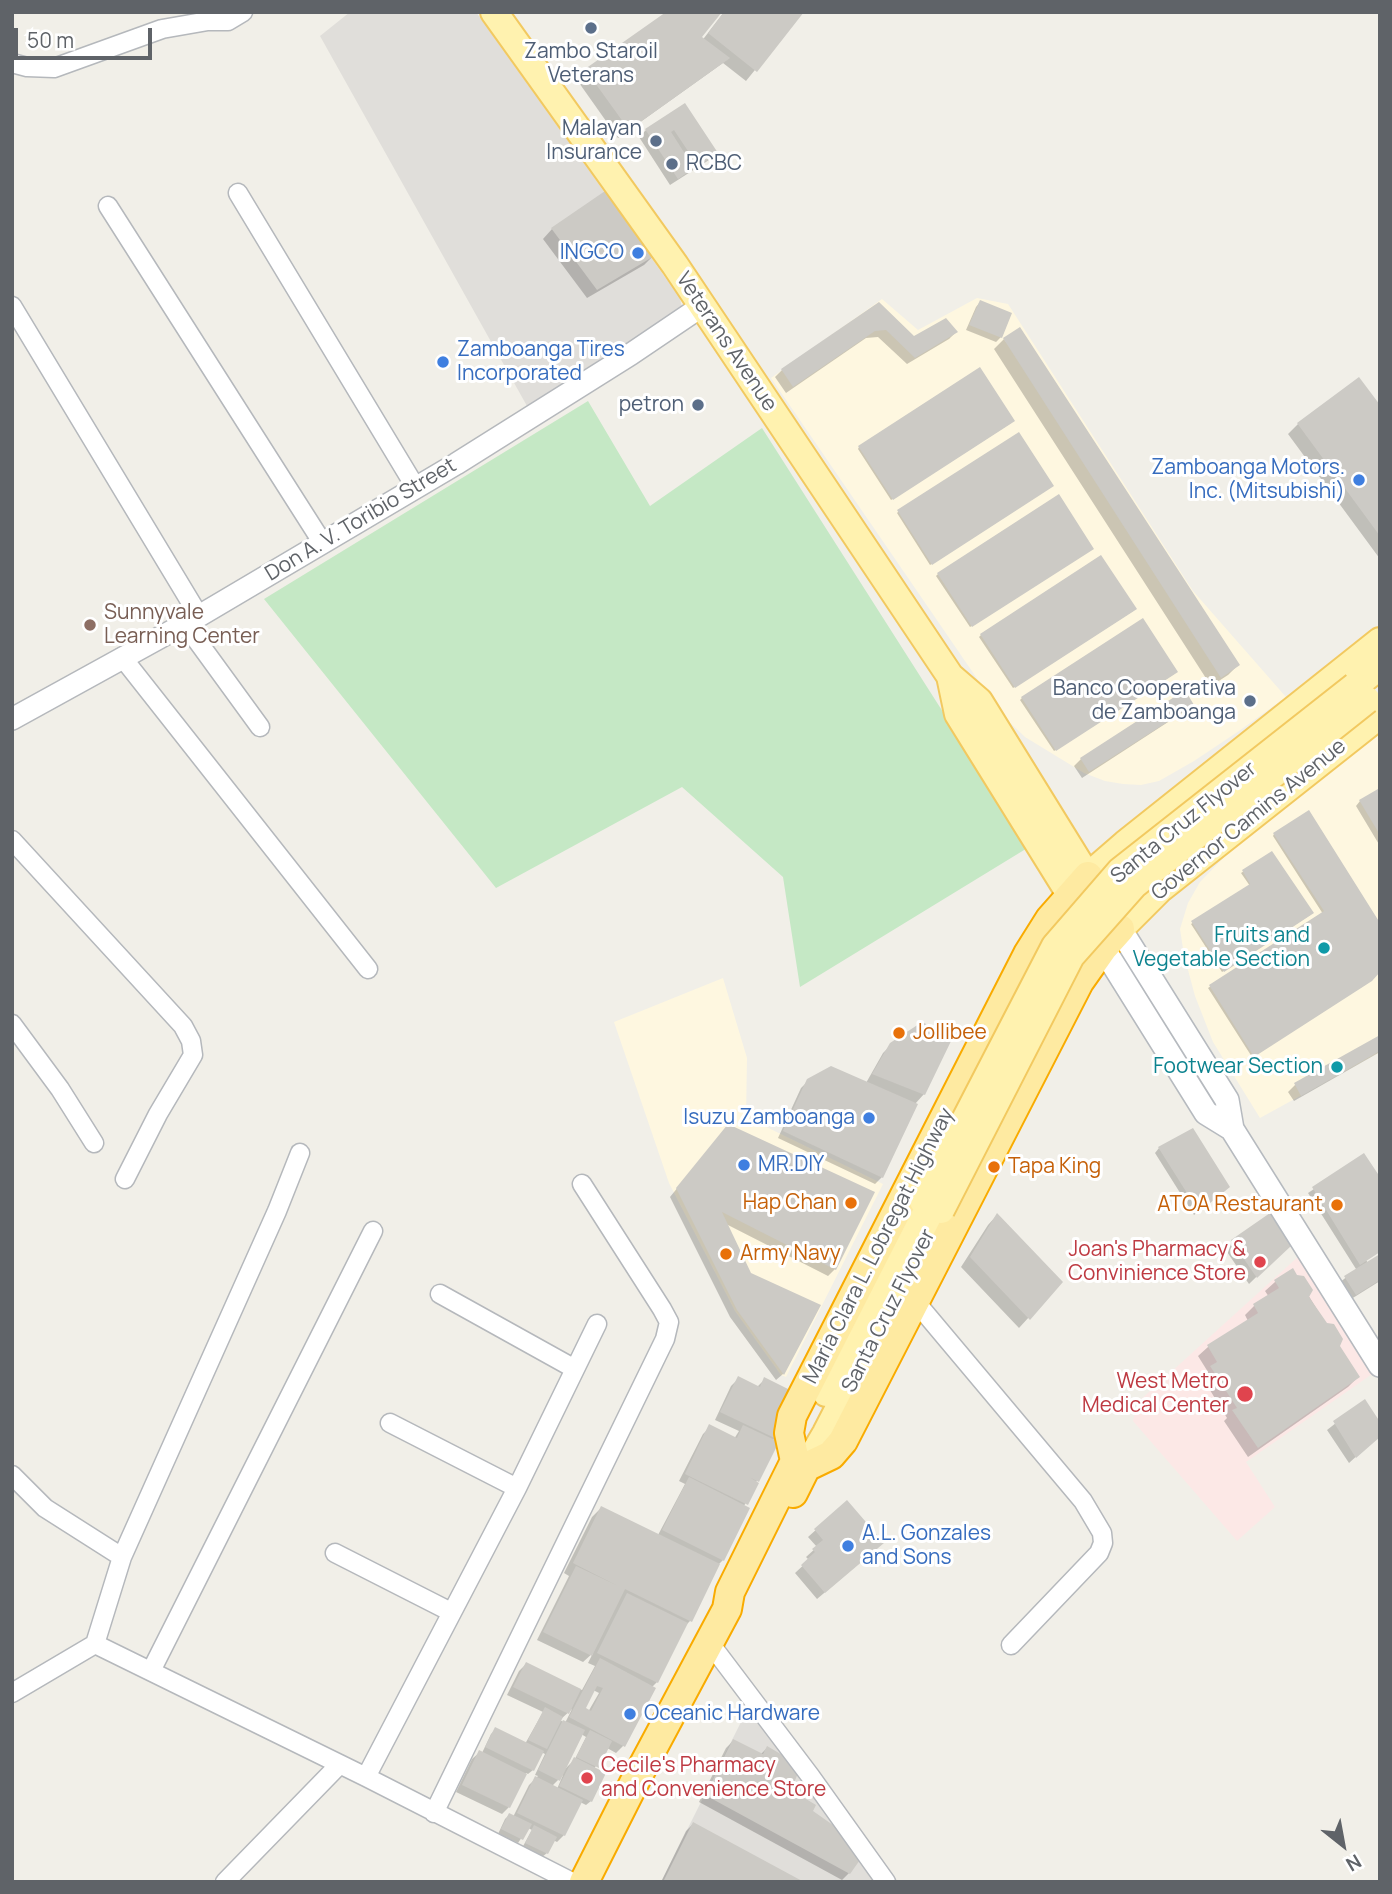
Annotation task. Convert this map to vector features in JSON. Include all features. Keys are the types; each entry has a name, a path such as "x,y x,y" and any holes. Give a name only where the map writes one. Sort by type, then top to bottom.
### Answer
{"highway":[{"name":"Maria Clara L. Lobregat Highway","path":"801,1464 789,1433 792,1416 1015,980 1040,934 1079,885"},
{"path":"584,1882 718,1625 730,1592 801,1464 831,1455 843,1441 1066,1006 1079,982 1112,938"},
{"path":"1015,980 1066,1006"},
{"path":"972,1065 1023,1091"},
{"path":"928,1150 979,1176"}],"main road":[{"name":"Veterans Avenue","path":"494,12 667,254 950,676 979,701 1079,885 1112,938"},
{"path":"1079,885 1148,825 1380,641"},
{"name":"Santa Cruz Flyover","path":"801,1464 810,1425 932,1206 1055,946 1120,871 1370,698 1380,666"},
{"name":"Governor Camins Avenue","path":"1112,938 1160,889 1340,746 1370,698"},
{"path":"1304,701 1340,746"},
{"path":"1226,763 1262,808"},
{"path":"1148,825 1184,870"},
{"path":"1112,938 1206,1113 1232,1129 1380,1365"}],"street":[{"path":"12,63 27,67 54,68 162,29 228,21 243,12"},
{"path":"238,193 415,488"},
{"path":"108,206 322,542"},
{"path":"12,306 192,620 260,727"},
{"name":"Don A. V. Toribio Street","path":"12,719 192,620 415,488 631,354 702,306"},
{"path":"122,657 368,969"},
{"path":"12,840 183,1026 191,1041 193,1055 158,1114 125,1179"},
{"path":"12,1024 53,1079 94,1143"},
{"path":"12,1693 96,1644 122,1557 272,1224 300,1153"},
{"path":"434,1813 665,1339 669,1322 666,1315 582,1184"},
{"path":"152,1671 373,1231"},
{"path":"440,1294 575,1370"},
{"path":"915,1301 1083,1501 1102,1533 1103,1543 1099,1553 1011,1646"},
{"path":"366,1777 517,1488 597,1324"},
{"path":"390,1423 517,1488"},
{"path":"12,1475 46,1508 122,1557"},
{"path":"335,1553 451,1612"},
{"path":"718,1625 811,1777 886,1882"},
{"path":"96,1644 572,1882"},
{"path":"225,1882 340,1765"}],"shaded area":[{"path":"350,12 476,12 680,298 682,308 675,319 527,406 320,36"},
{"path":"977,298 1008,304 1193,591 1286,697 1194,761 1159,781 1141,785 1123,784 1084,773 1025,737 1002,715 771,378 882,299 918,330"},
{"path":"1380,730 1380,1052 1260,1118 1213,1042 1195,996 1180,929 1188,903 1200,882 1235,846"},
{"path":"723,978 747,1058 746,1117 883,1184 786,1377 781,1375 735,1311 669,1183 614,1022"},
{"name":"West Metro Medical Center","path":"1300,1255 1375,1372 1246,1462 1275,1507 1237,1541 1133,1421 1138,1402"},
{"path":"754,1696 891,1882 661,1882"}],"green space":[{"path":"588,401 650,506 762,428 1029,847 800,987 783,877 682,787 496,888 264,599"}],"building":[{"path":"666,12 722,12 702,37 730,58 629,130 585,69"},
{"path":"724,12 804,12 757,72 708,33"},
{"path":"685,103 718,153 698,166 674,130 671,132 694,168 678,179 645,129"},
{"path":"608,189 656,255 597,290 551,228"},
{"path":"980,300 1012,313 1002,338 969,325"},
{"path":"879,302 914,336 946,318 958,332 915,358 886,330 875,331 793,387 781,369"},
{"path":"1020,327 1240,665 1221,678 1003,338"},
{"path":"980,367 1015,421 893,500 858,446"},
{"name":"Zamboanga Motors. Inc. (Mitsubishi)","path":"1359,377 1380,405 1380,536 1297,423"},
{"path":"1019,432 1054,486 932,565 897,510"},
{"path":"1059,494 1094,549 972,627 937,573"},
{"path":"1101,555 1137,609 1015,688 980,634"},
{"path":"1143,618 1178,672 1056,751 1021,697"},
{"path":"1185,690 1194,705 1089,772 1080,758"},
{"path":"1378,789 1380,792 1380,835 1359,800"},
{"name":"Fruits and Vegetable Section","path":"1309,810 1380,923 1380,972 1372,981 1254,1057 1209,985 1324,911 1273,833"},
{"path":"1272,851 1314,913 1224,972 1191,921 1250,884 1242,870"},
{"path":"922,1022 953,1037 925,1095 872,1074 890,1043"},
{"name":"Footwear Section","path":"1380,1035 1380,1051 1301,1096 1294,1083"},
{"path":"831,1066 918,1104 883,1178 783,1131 807,1079"},
{"path":"728,1124 875,1192 836,1270 722,1212 751,1273 821,1305 784,1375 737,1310 676,1188"},
{"path":"1193,1128 1230,1187 1199,1212 1158,1147"},
{"path":"1364,1153 1380,1177 1380,1252 1360,1265 1312,1187"},
{"path":"997,1213 1063,1282 1030,1320 970,1257"},
{"name":"Joan's Pharmacy & Convinience Store","path":"1270,1213 1291,1246 1257,1278 1231,1240"},
{"path":"1380,1254 1380,1280 1356,1295 1344,1276"},
{"path":"1293,1268 1297,1275 1304,1276 1313,1290 1309,1297 1327,1323 1334,1324 1343,1339 1340,1346 1360,1377 1258,1448 1232,1410 1237,1408 1210,1366 1217,1362 1207,1345 1258,1313 1253,1304 1279,1288 1274,1280"},
{"path":"738,1376 760,1387 764,1377 798,1394 777,1439 720,1412"},
{"path":"1365,1399 1380,1422 1380,1437 1356,1458 1333,1421"},
{"path":"709,1424 737,1438 743,1425 779,1442 759,1482 749,1477 759,1483 748,1505 685,1474"},
{"path":"689,1477 750,1508 724,1561 662,1530"},
{"name":"A.L. Gonzales and Sons","path":"847,1500 884,1543 825,1593 801,1565 815,1552 812,1549 823,1540 814,1529"},
{"path":"601,1506 720,1564 692,1622 625,1589 592,1656 543,1632 576,1566 618,1586 573,1563"},
{"path":"627,1593 688,1623 658,1683 597,1653"},
{"path":"600,1658 656,1688 625,1747 569,1717","holes":["597,1686 603,1688 591,1711 586,1708"]},
{"path":"526,1662 581,1689 569,1714 513,1687"},
{"path":"545,1707 563,1717 547,1749 528,1740"},
{"path":"563,1720 585,1730 560,1781 538,1770"},
{"path":"495,1727 544,1751 534,1771 485,1747"},
{"path":"590,1730 612,1741 599,1768 576,1757"},
{"path":"733,1739 763,1754 767,1746 801,1766 791,1790 816,1805 813,1811 840,1830 862,1857 850,1874 705,1795"},
{"path":"479,1750 527,1774 510,1808 462,1785"},
{"path":"574,1757 606,1773 592,1802 559,1786"},
{"path":"535,1776 583,1800 565,1836 517,1813"},
{"path":"509,1813 532,1824 523,1840 501,1829"},
{"path":"693,1822 804,1882 663,1882"},
{"path":"534,1825 557,1837 548,1854 525,1843"}],"place":[{"name":"Zambo Staroil Veterans","path":"591,28"},
{"name":"Malayan Insurance","path":"656,141"},
{"name":"RCBC","path":"672,164"},
{"name":"INGCO","path":"638,253"},
{"name":"Zamboanga Tires Incorporated","path":"443,362"},
{"name":"petron","path":"698,405"},
{"name":"Zamboanga Motors. Inc. (Mitsubishi)","path":"1359,480"},
{"name":"Sunnyvale Learning Center","path":"90,625"},
{"name":"Banco Cooperativa de Zamboanga","path":"1250,701"},
{"name":"Fruits and Vegetable Section","path":"1324,948"},
{"name":"Jollibee","path":"899,1033"},
{"name":"Footwear Section","path":"1337,1067"},
{"name":"Isuzu Zamboanga","path":"869,1118"},
{"name":"MR.DIY","path":"744,1165"},
{"name":"Tapa King","path":"994,1167"},
{"name":"Hap Chan","path":"851,1203"},
{"name":"ATOA Restaurant","path":"1337,1205"},
{"name":"Army Navy","path":"726,1254"},
{"name":"Joan's Pharmacy & Convinience Store","path":"1260,1262"},
{"name":"West Metro Medical Center","path":"1245,1394"},
{"name":"A.L. Gonzales and Sons","path":"848,1546"},
{"name":"Oceanic Hardware","path":"630,1714"},
{"name":"Cecile's Pharmacy and Convenience Store","path":"587,1778"}]}
